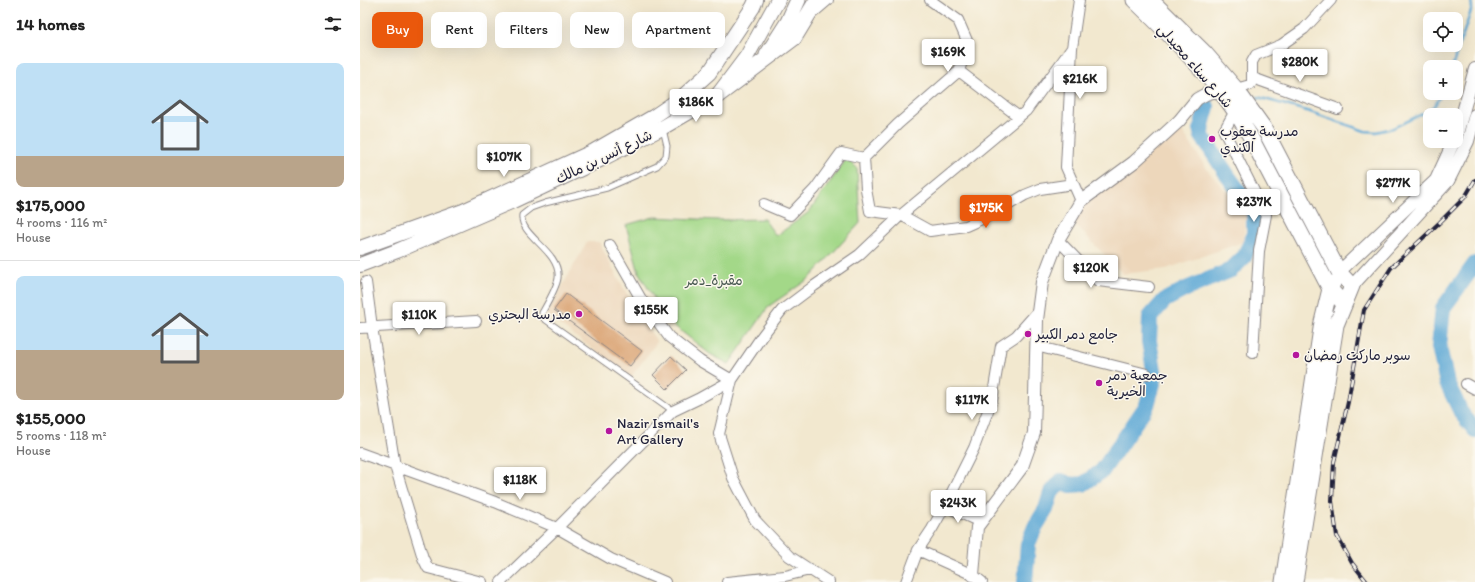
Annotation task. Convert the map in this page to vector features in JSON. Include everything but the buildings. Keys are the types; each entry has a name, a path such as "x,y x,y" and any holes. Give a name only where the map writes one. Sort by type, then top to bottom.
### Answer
{"main road":[{"name":"شارع أنس بن مالك","path":"360,248 463,211 594,151 652,117 681,98 709,73 753,7 756,0"},
{"name":"شارع أنس بن مالك","path":"360,265 397,251 513,201 602,159 661,129 717,96 747,56 778,0"},
{"path":"761,64 788,22 798,0"},
{"path":"717,96 794,38 807,19 817,0"},
{"name":"شارع سناء محيدلي","path":"1134,0 1174,40 1230,92 1235,111 1249,134 1330,289 1344,304"},
{"path":"1151,0 1204,52 1230,92 1264,128 1339,272 1352,286 1336,325 1295,582"},
{"path":"652,117 661,129"},
{"path":"1284,582 1322,322 1330,289 1339,272"}],"street":[{"path":"807,19 828,0"},
{"path":"930,0 958,20 968,43 959,71 898,124 864,158 866,189 870,211 901,215 930,231 966,226 993,214 1025,195 1040,189 1073,184"},
{"path":"1079,0 1072,48 1066,167 1081,201"},
{"path":"918,550 978,578 977,527 1022,467 1034,433 1036,346 1038,310 1042,282 1058,240 1081,201 1134,162 1178,122 1197,99 1216,91 1230,92 1250,85 1254,78 1252,62 1256,55 1281,45 1304,29 1331,0"},
{"path":"829,582 789,556 755,520 733,478 719,434 732,380 782,310 859,255 901,215 1026,111 1072,48"},
{"path":"1463,112 1475,69"},
{"path":"959,71 1019,116"},
{"path":"1254,78 1338,109"},
{"path":"1235,111 1224,131 1266,215 1259,251 1253,353"},
{"path":"1352,286 1448,181 1468,141 1475,115"},
{"path":"1339,272 1436,180 1451,148"},
{"path":"764,204 790,215 815,189 841,153 864,158"},
{"path":"1058,240 1098,281 1149,287"},
{"path":"610,245 641,299 669,337 700,361 732,380"},
{"path":"366,282 395,466 423,558 428,568 482,582"},
{"path":"906,582 918,550 946,506 974,448 992,400 1001,346 1016,336 1038,310"},
{"path":"360,328 476,321"},
{"path":"1036,346 1147,374"},
{"path":"501,582 673,411 732,380"},
{"path":"360,453 495,502 557,528 611,559 665,582"},
{"path":"946,506 980,522"},
{"path":"727,582 785,576 810,570"}],"lane":[{"path":"661,129 667,146 666,156 658,166 607,188 545,203 526,212 522,215 521,219 528,231 554,260 558,270 558,280 542,312 543,318 673,411"}],"shaded area":[{"path":"1181,129 1209,172 1246,213 1243,242 1166,269 1123,274 1068,217"},
{"path":"587,242 599,242 621,284 657,342 631,377 546,315"}],"green space":[{"name":"مقبرة_دمر","path":"847,158 857,168 860,223 810,278 769,306 729,364 710,354 667,320 639,273 626,225 654,217 717,220 764,219 776,236 809,212"}],"waterway":[{"path":"1454,60 1472,8 1471,0"},
{"path":"1258,97 1310,112 1365,131 1376,132 1393,128 1426,112 1435,105 1438,100"},
{"path":"1025,582 1028,544 1035,527 1046,509 1051,493 1061,481 1071,485 1083,484 1102,471 1147,405 1155,376 1149,341 1150,317 1165,300 1186,289 1231,270 1244,257 1254,236 1254,212 1202,136 1201,128 1207,107"},
{"path":"1475,264 1443,308 1439,347 1447,383 1462,414 1475,430"}],"railway":[{"path":"1367,582 1352,563 1337,536 1332,501 1334,462 1348,402 1364,310 1391,268 1465,197 1475,180"}],"place":[{"name":"مدرسة يعقوب الكندي","path":"1212,139"},
{"name":"مدرسة البحتري","path":"579,314"},
{"name":"جامع دمر الكبير","path":"1028,334"},
{"name":"سوبر ماركت رمضان","path":"1296,355"},
{"name":"جمعية دمر الخيرية","path":"1099,383"},
{"name":"Nazir Ismail's Art Gallery","path":"609,431"}]}
